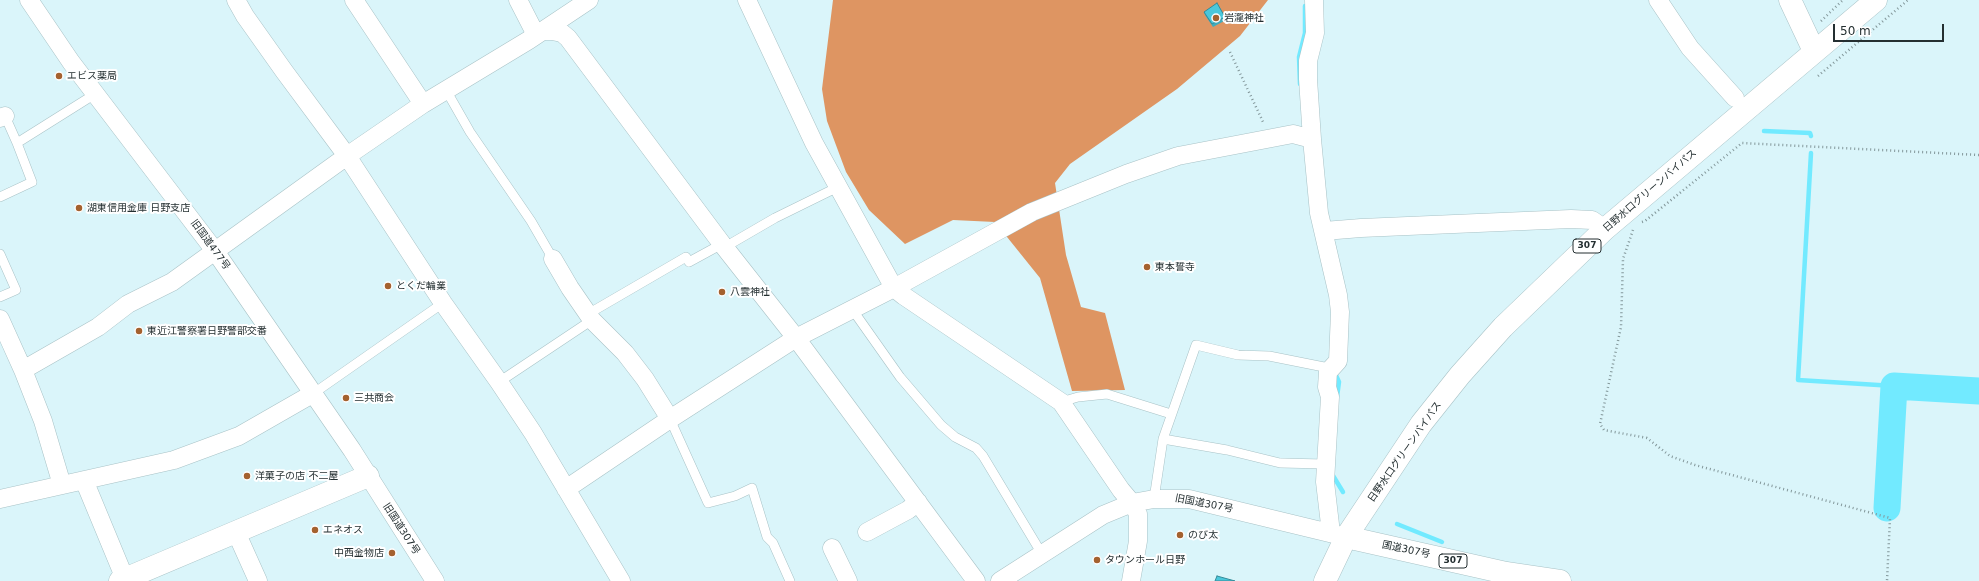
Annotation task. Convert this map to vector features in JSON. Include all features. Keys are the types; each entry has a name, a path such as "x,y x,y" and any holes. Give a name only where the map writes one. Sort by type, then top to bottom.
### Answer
{"main road":[{"path":"1790,0 1811,44"},
{"name":"日野水口グリーンバイパス","path":"1339,535 1460,375 1503,327 1605,229 1627,219 1811,44 1876,0"},
{"path":"122,580 368,476"},
{"name":"307","path":"1325,581 1339,535"},
{"name":"国道307号","path":"1339,535 1506,572 1560,581"}],"street":[{"name":"旧国道477号","path":"29,0 95,94 215,252 314,393 368,476"},
{"path":"236,0 284,71 347,156 443,302 499,382 533,434 621,581"},
{"path":"354,0 423,104"},
{"path":"518,0 539,33"},
{"path":"23,370 98,327 128,304 172,282 347,156 423,104 539,33 589,0"},
{"path":"747,0 814,143 894,288 1061,402 1121,490 1132,503 1138,514 1138,541 1131,581"},
{"path":"1314,0 1315,33 1308,61 1312,138 1319,213 1338,295 1338,362 1331,369 1327,387 1330,397 1325,482 1339,535"},
{"path":"1658,0 1690,48 1735,98"},
{"path":"539,33 552,31 562,33 568,38 723,246 796,338 976,581"},
{"path":"566,489 670,419 796,338 894,288 996,230 1055,202 1126,174 1178,156 1270,137 1293,134 1312,138"},
{"path":"1324,231 1570,219 1592,220 1605,229"},
{"path":"553,259 590,317 625,353 645,379 670,419"},
{"path":"0,319 23,370 43,421 62,485"},
{"path":"0,499 174,460 239,436 314,393"},
{"name":"旧国道307号","path":"368,476 435,581"},
{"path":"84,480 122,580"},
{"name":"旧国道307号","path":"1000,581 1103,515 1132,503 1154,499 1189,499 1339,535"},
{"path":"867,532 908,510 918,502"},
{"path":"236,532 258,581"},
{"path":"832,548 848,581"}],"lane":[{"path":"446,90 470,132 531,221 553,259"},
{"path":"17,143 95,94"},
{"path":"0,197 32,182 17,143 2,117"},
{"path":"499,382 590,317 686,257 689,262 838,187"},
{"path":"0,254 16,290 0,297"},
{"path":"314,393 443,302"},
{"path":"852,309 900,377 941,425 955,437 976,448 983,456 1042,554"},
{"path":"1154,499 1163,439 1170,414 1196,345 1238,354 1269,356 1331,369"},
{"path":"1061,402 1078,397 1107,394 1170,414"},
{"path":"670,419 708,503 735,496 752,488 768,537 773,543 790,581"},
{"path":"1163,439 1227,450 1280,463 1325,464"}],"path":[{"path":"1811,44 1843,0"},
{"path":"1818,76 1908,0"},
{"path":"1230,52 1270,137"},
{"path":"1627,219 1645,222 1742,143 1979,155"},
{"path":"1627,219 1633,230 1623,259 1621,327 1600,424 1604,430 1647,438 1670,456 1695,465 1890,518 1887,581"}],"shaded area":[{"path":"833,0 1268,0 1240,36 1177,89 1070,164 1055,183 1066,255 1081,307 1105,313 1125,390 1072,391 1040,278 995,222 953,220 905,244 869,210 846,172 827,121 822,89"}],"building":[{"name":"岩瀧神社","path":"1217,3 1225,17 1212,24 1204,12"},
{"path":"1217,576 1235,581 1215,581"}],"waterway":[{"path":"1300,84 1299,57 1305,33 1305,6"},
{"path":"1764,131 1810,133 1811,136"},
{"path":"1811,153 1798,380 1894,386"},
{"path":"1334,371 1339,382 1337,397"},
{"path":"1887,508 1894,386 1979,391"},
{"path":"1332,474 1343,492"},
{"path":"1397,524 1442,542"}],"place":[{"name":"岩瀧神社","path":"1216,18"},
{"name":"エビス薬局","path":"59,76"},
{"name":"湖東信用金庫 日野支店","path":"79,208"},
{"name":"東本誓寺","path":"1147,267"},
{"name":"とくだ輪業","path":"388,286"},
{"name":"八雲神社","path":"722,292"},
{"name":"東近江警察署日野警部交番","path":"139,331"},
{"name":"三共商会","path":"346,398"},
{"name":"洋菓子の店 不二屋","path":"247,476"},
{"name":"エネオス","path":"315,530"},
{"name":"のび太","path":"1180,535"},
{"name":"中西金物店","path":"392,553"},
{"name":"タウンホール日野","path":"1097,560"}]}
